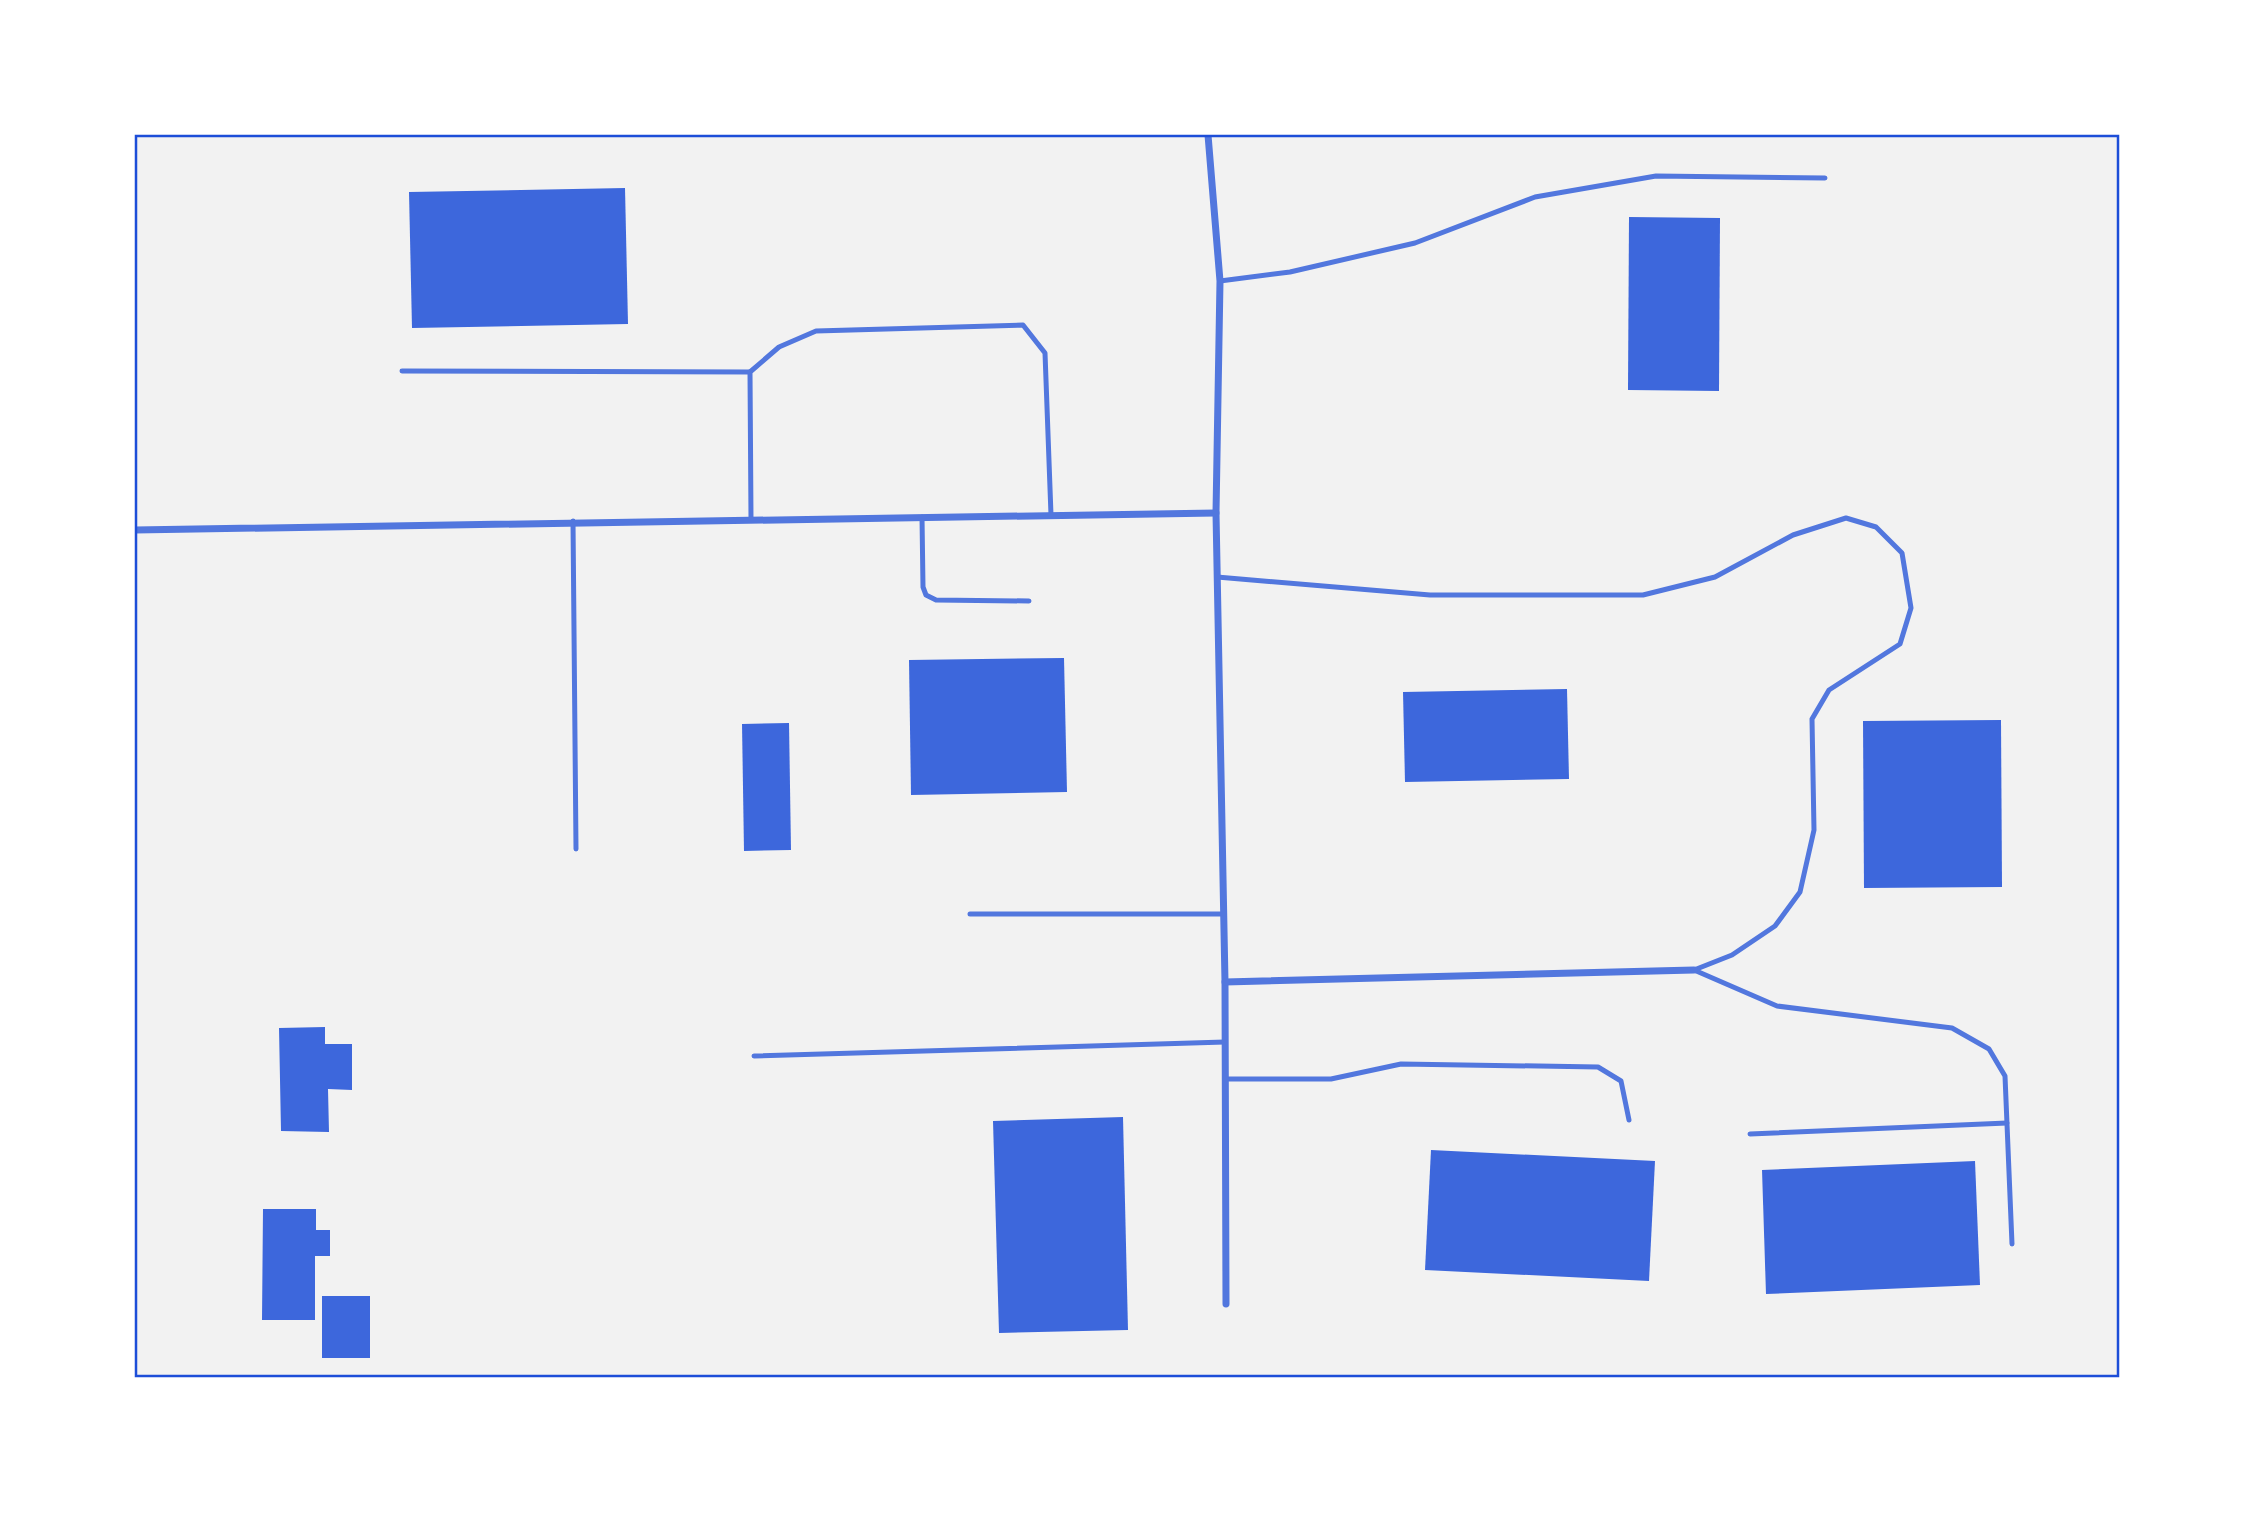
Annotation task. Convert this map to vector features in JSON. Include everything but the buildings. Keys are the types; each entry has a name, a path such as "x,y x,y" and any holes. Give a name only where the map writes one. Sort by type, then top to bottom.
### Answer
{"street":[{"path":"1208,135 1220,281 1216,513 1226,1042 1226,1304"},
{"path":"135,530 573,521 1216,513"},
{"path":"1225,982 1694,970"}],"lane":[{"path":"1220,281 1290,272 1415,243 1535,197 1643,178 1825,178"},
{"path":"401,371 750,372 779,347 816,331 1023,325 1045,353 1051,515"},
{"path":"750,372 751,519"},
{"path":"922,517 923,587 926,596 936,600 1029,601"},
{"path":"1217,577 1430,595 1643,595 1714,577 1793,535 1846,518 1876,527 1902,553 1911,608 1900,644 1829,690 1812,719 1814,830 1800,892 1775,926 1732,956 1694,970"},
{"path":"573,521 576,849"},
{"path":"970,914 1224,914"},
{"path":"1694,970 1777,1006 1952,1028 1989,1049 2005,1076 2012,1244"},
{"path":"754,1056 1226,1042"},
{"path":"1226,1079 1331,1079 1401,1064 1598,1068 1621,1081 1629,1120"},
{"path":"1750,1134 2007,1123"}]}
